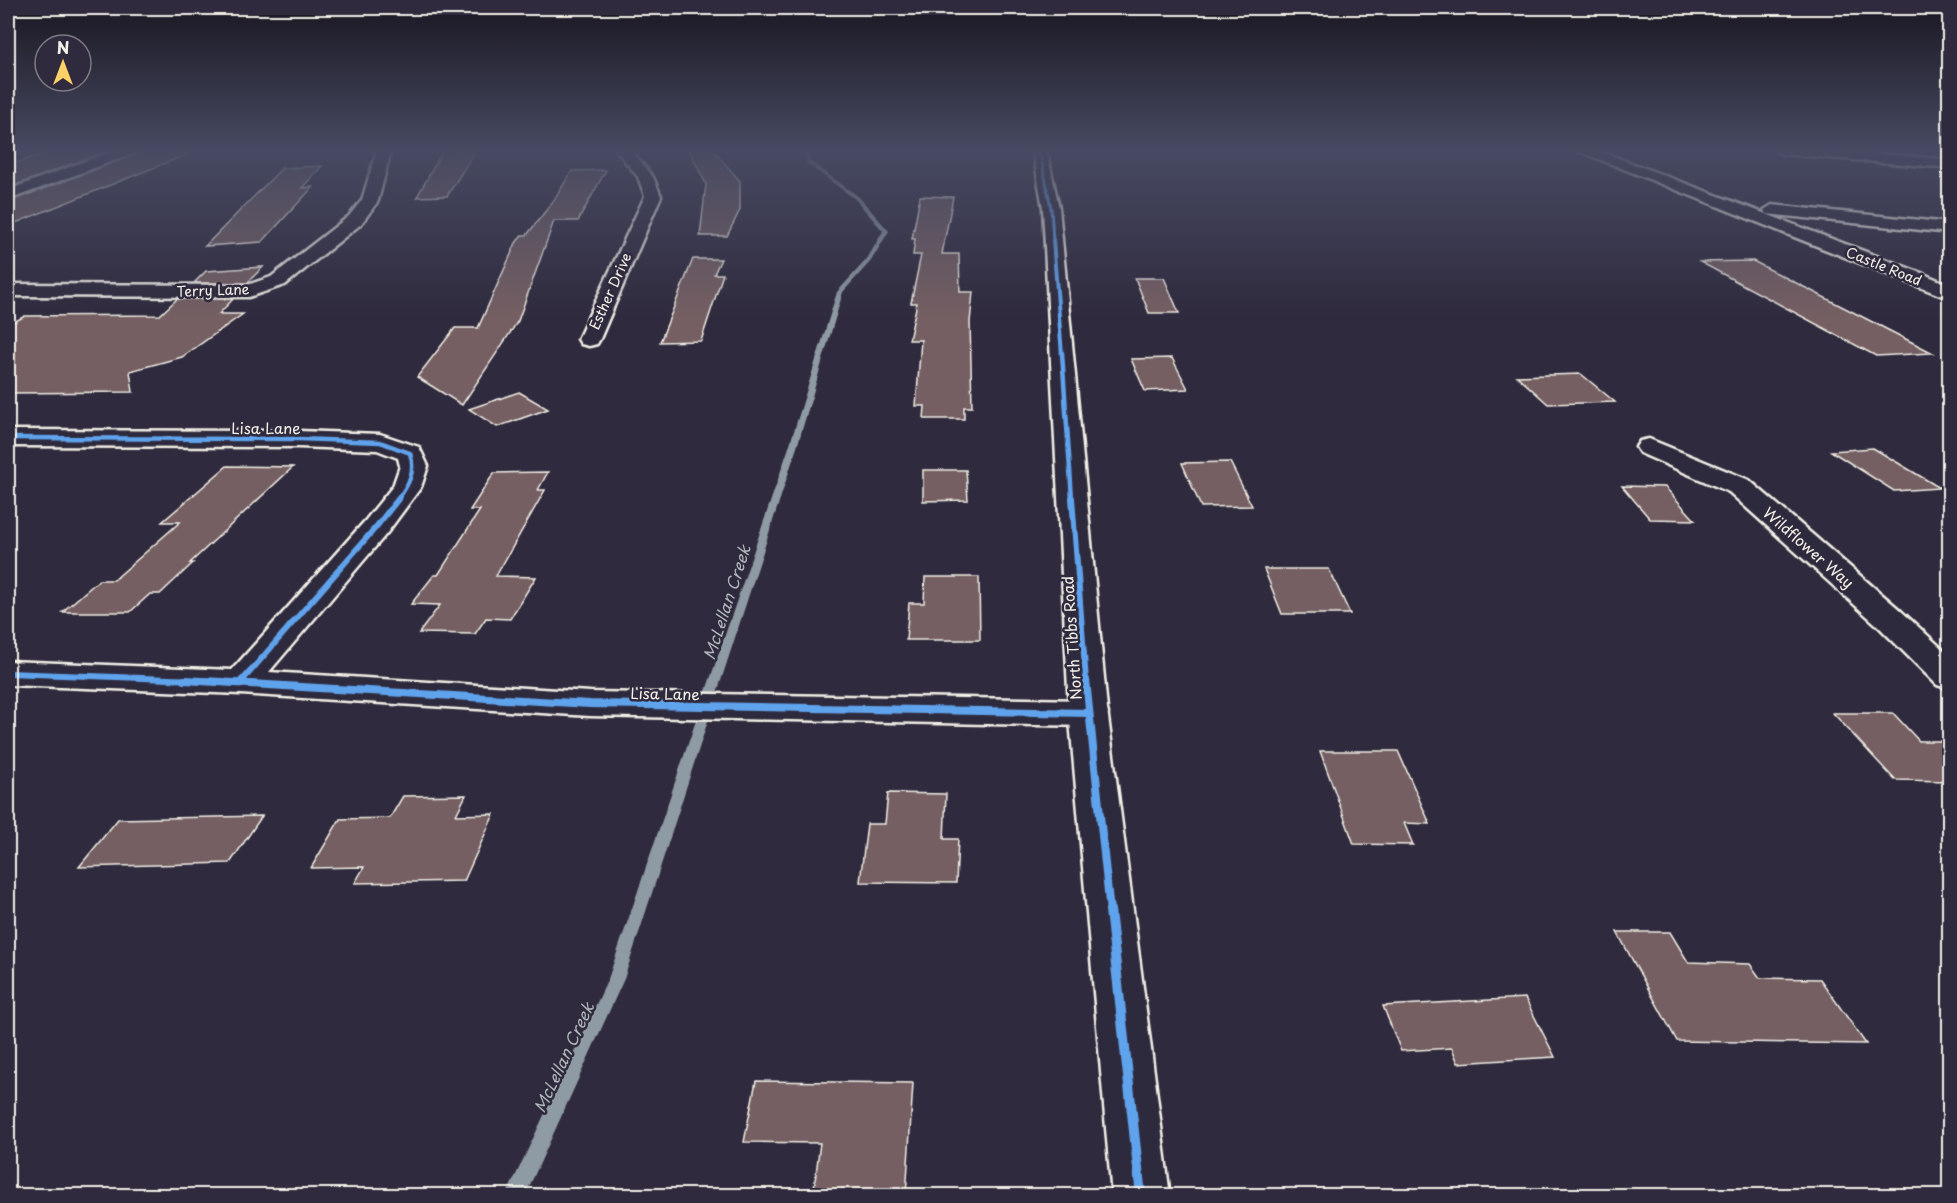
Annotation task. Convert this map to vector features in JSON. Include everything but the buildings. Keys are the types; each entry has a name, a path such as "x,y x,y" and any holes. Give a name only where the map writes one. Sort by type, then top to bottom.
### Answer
{"street":[{"name":"Terry Lane","path":"8,290 249,291 278,281 356,220 366,206"},
{"name":"Esther Drive","path":"589,339 616,280 636,227 647,206"},
{"name":"North Tibbs Road","path":"1052,206 1089,713 1141,1196"},
{"name":"Castle Road","path":"1731,206 1950,293"},
{"path":"1732,206 1950,228"},
{"name":"Lisa Lane","path":"8,438 369,441 380,442 410,453 414,465 407,487 376,527 242,682"},
{"name":"Wildflower Way","path":"1649,447 1739,486 1888,617 1950,677"},
{"name":"Lisa Lane","path":"8,673 242,682 590,704 1089,713"}],"waterway":[{"name":"McLellan Creek","path":"515,1196 616,979 793,447 840,292 869,260 886,231 864,206"}],"cycle path":[{"path":"1051,206 1088,709 1141,1196"},
{"path":"8,438 298,439 380,442 410,453 414,466 407,487 376,527 241,682"},
{"path":"8,673 241,682 590,704 1089,713"}]}
